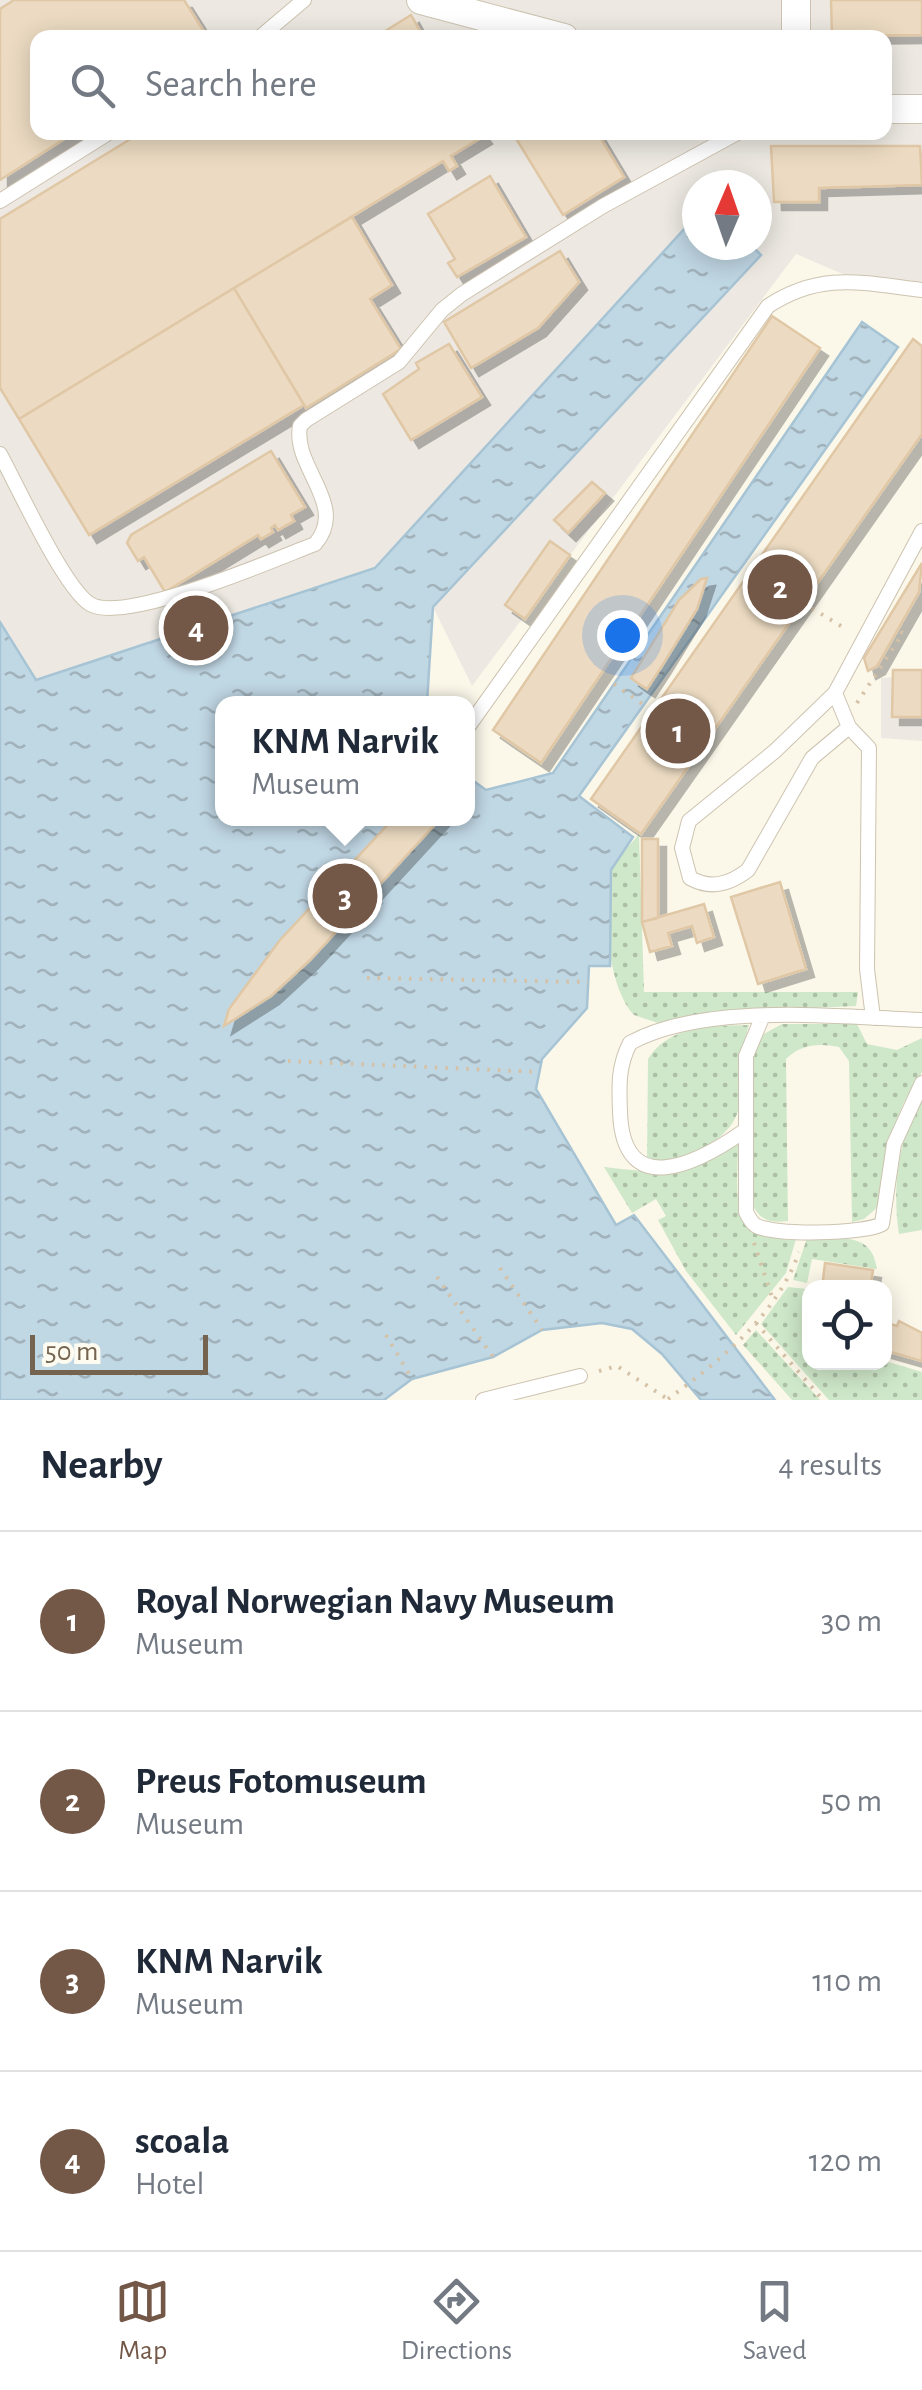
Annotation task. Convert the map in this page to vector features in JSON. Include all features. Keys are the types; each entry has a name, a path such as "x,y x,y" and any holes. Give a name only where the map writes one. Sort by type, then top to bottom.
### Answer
{"street":[{"path":"421,0 534,30"},
{"path":"796,0 796,30"},
{"path":"892,109 922,109"}],"lane":[{"path":"268,30 304,0"},
{"path":"0,202 97,140"},
{"path":"0,454 78,594 106,610 150,603 315,544 322,536 326,506 300,445 300,426 306,420 399,362 442,310 462,294 603,206 724,140"},
{"path":"475,718 768,306 798,287 821,281 922,290"},
{"path":"847,722 812,758 748,870 736,879 708,886 690,878 682,848 689,821 775,750 835,693 861,638 922,531"},
{"path":"835,693 847,722 869,748 868,969 873,1018"},
{"path":"762,1018 746,1056 746,1212 753,1224 768,1230 807,1231 870,1230 882,1224 894,1144 922,1083"},
{"path":"744,1130 716,1151 669,1167 640,1164 626,1155 620,1139 621,1061 630,1043 650,1032 716,1019 922,1020"},
{"path":"483,1400 580,1376"}],"path":[{"path":"803,604 861,638"},
{"path":"847,722 897,646 904,632 898,630"},
{"path":"614,684 644,704"},
{"path":"367,978 588,982"},
{"path":"288,1061 540,1072"},
{"path":"753,1224 752,1238 773,1300"},
{"path":"580,1376 617,1366 668,1399 739,1343 756,1323 790,1277 807,1231"},
{"path":"500,1268 542,1330"},
{"path":"437,1277 492,1357"},
{"path":"756,1323 823,1400"},
{"path":"386,1335 412,1379"}],"shaded area":[{"path":"0,0 922,0 922,294 889,294 796,254 472,686 433,607 375,568 35,680 0,622"},
{"path":"922,675 922,741 881,738 881,678"}],"green space":[{"path":"639,834 644,992 858,992 856,1006 725,1012 658,1023 634,1015 625,1003 613,967 606,905 612,867"},
{"path":"782,1024 857,1024 867,1044 897,1050 922,1038 922,1072 903,1104 889,1141 879,1206 864,1219 852,1222 849,1061 839,1047 817,1045 786,1059 788,1221 765,1219 751,1201 753,1054 762,1035"},
{"path":"749,1025 741,1097 732,1124 695,1153 661,1161 647,1160 648,1059 667,1039 679,1034 706,1027"},
{"path":"922,1098 922,1230 899,1234 896,1200 902,1146"},
{"path":"738,1143 738,1197 747,1223 773,1237 796,1239 786,1273 736,1335 686,1271 658,1220 666,1216 656,1199 632,1213 604,1167 674,1169 704,1161"},
{"path":"807,1238 859,1242 871,1251 877,1269 812,1259 808,1280 793,1280"},
{"path":"788,1287 802,1288 802,1370 761,1324"},
{"path":"756,1330 820,1400 792,1400 743,1345"},
{"path":"892,1363 922,1372 922,1400 829,1400 802,1370 892,1370"}],"water":[{"path":"682,231 682,260 756,260 433,607 427,696 215,696 215,826 475,826 475,782 486,790 553,773 862,322 898,347 579,796 633,837 611,870 610,966 589,966 587,1008 542,1059 536,1089 616,1225 634,1215 775,1400 701,1400 662,1354 632,1329 602,1323 542,1330 493,1357 412,1379 384,1400 0,1400 0,622 36,680 375,568"}],"building":[{"path":"14,0 184,0 203,30 30,30 30,140 62,140 0,180 0,9"},
{"path":"831,0 922,0 922,35 892,35 892,30 832,30"},
{"path":"411,15 419,30 387,30"},
{"path":"129,140 477,140 451,156 457,166 449,171 443,161 19,419 0,388 0,219"},
{"path":"517,140 602,140 624,177 563,215"},
{"path":"771,146 920,146 922,185 819,188 819,202 774,202"},
{"path":"490,176 526,237 457,277 448,263 455,259 428,214"},
{"path":"352,217 392,285 370,299 401,349 306,408 234,288"},
{"path":"560,251 579,282 538,328 471,368 444,322"},
{"path":"234,288 304,405 89,535 19,419"},
{"path":"772,316 820,348 541,763 493,730"},
{"path":"913,339 922,346 922,434 641,834 591,799"},
{"path":"449,344 482,397 411,440 383,394 419,369 416,363"},
{"path":"271,451 305,507 291,515 294,521 278,530 275,525 271,528 273,532 261,539 258,535 165,592 144,557 138,561 127,543 131,535"},
{"path":"592,482 605,493 568,533 554,520"},
{"path":"550,541 570,555 525,619 505,605"},
{"path":"922,563 919,592 877,666 868,671 864,658"},
{"path":"707,578 697,609 647,689 631,678 679,600"},
{"path":"893,670 922,670 922,717 892,717"},
{"path":"387,826 434,826 310,960 271,996 224,1026 229,1009 280,940"},
{"path":"642,839 658,839 658,918 642,922"},
{"path":"780,882 806,969 758,984 731,897"},
{"path":"704,904 714,937 697,943 692,926 668,933 672,946 650,952 642,922"},
{"path":"825,1263 873,1270 871,1280 823,1280"},
{"path":"899,1321 922,1333 922,1361 892,1352 892,1324 897,1326"}],"place":[{"name":"Preus Fotomuseum","path":"780,587"},
{"name":"scoala","path":"196,628"},
{"name":"Royal Norwegian Navy Museum","path":"678,731"},
{"name":"KNM Narvik","path":"345,896"}]}
